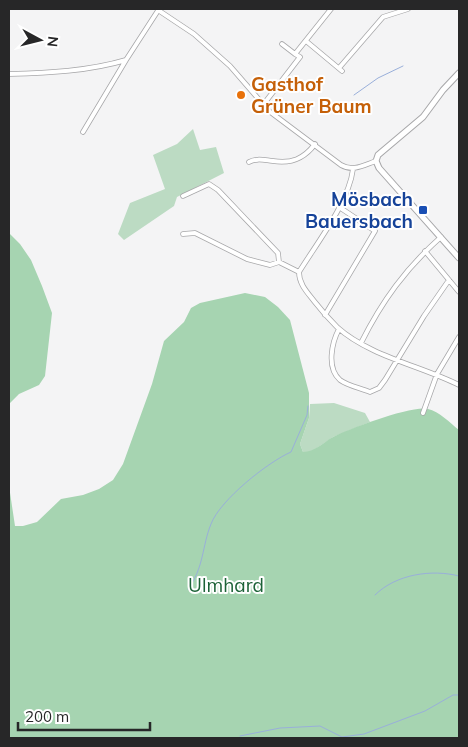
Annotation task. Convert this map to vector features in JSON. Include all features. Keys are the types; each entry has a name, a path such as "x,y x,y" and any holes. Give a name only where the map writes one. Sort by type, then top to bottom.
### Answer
{"street":[{"path":"295,54 331,9"},
{"path":"306,41 341,69 383,17 408,9"},
{"path":"83,132 126,60 159,10 184,26 217,54 230,66 263,105 341,165 353,169 376,161"},
{"path":"263,105 300,57 282,44"},
{"path":"9,74 43,73 126,60"},
{"path":"458,75 423,117 378,155 376,161 379,168 459,258"},
{"path":"249,162 261,159 280,162 294,161 304,156 315,144"},
{"path":"353,169 352,181 339,207 299,272 299,281 325,315 339,329 396,360 437,374 459,385"},
{"path":"183,196 209,184 218,190 278,253 278,262"},
{"path":"325,315 375,231 339,207"},
{"path":"183,234 195,233 247,259 270,265 278,262 299,272"},
{"path":"362,343 381,305 425,251 441,236"},
{"path":"425,251 459,292"},
{"path":"339,329 332,343 332,355 337,376 342,381 370,392 378,388 385,380 424,316 450,280"},
{"path":"423,413 437,374 459,337"}],"green space":[{"path":"193,129 200,150 216,147 224,173 177,197 174,206 124,240 118,234 130,203 165,189 153,155 177,144"},
{"path":"9,233 20,244 31,260 52,313 45,376 39,385 19,394 9,404"},
{"name":"Ulmhard","path":"245,293 265,297 290,320 309,393 309,418 300,444 303,452 318,447 333,437 352,429 395,414 420,409 436,412 459,430 459,738 9,738 9,486 15,526 23,526 37,522 61,499 83,495 99,489 113,480 123,464 152,384 164,341 184,322 191,308 200,303"},
{"path":"334,403 365,413 370,422 333,437 311,452 303,452 300,444 309,418 310,404"}],"waterway":[{"path":"354,95 378,78 403,66"},
{"path":"188,589 200,565 208,532 216,514 234,493 258,473 291,452 307,415 308,406"},
{"path":"375,595 393,582 415,575 437,573 459,576"},
{"path":"240,736 280,728 320,726 342,737 364,734 425,711 453,695 459,695"}],"place":[{"name":"Gasthof Grüner Baum","path":"241,95"},
{"name":"Mösbach Bauersbach","path":"423,210"}]}
